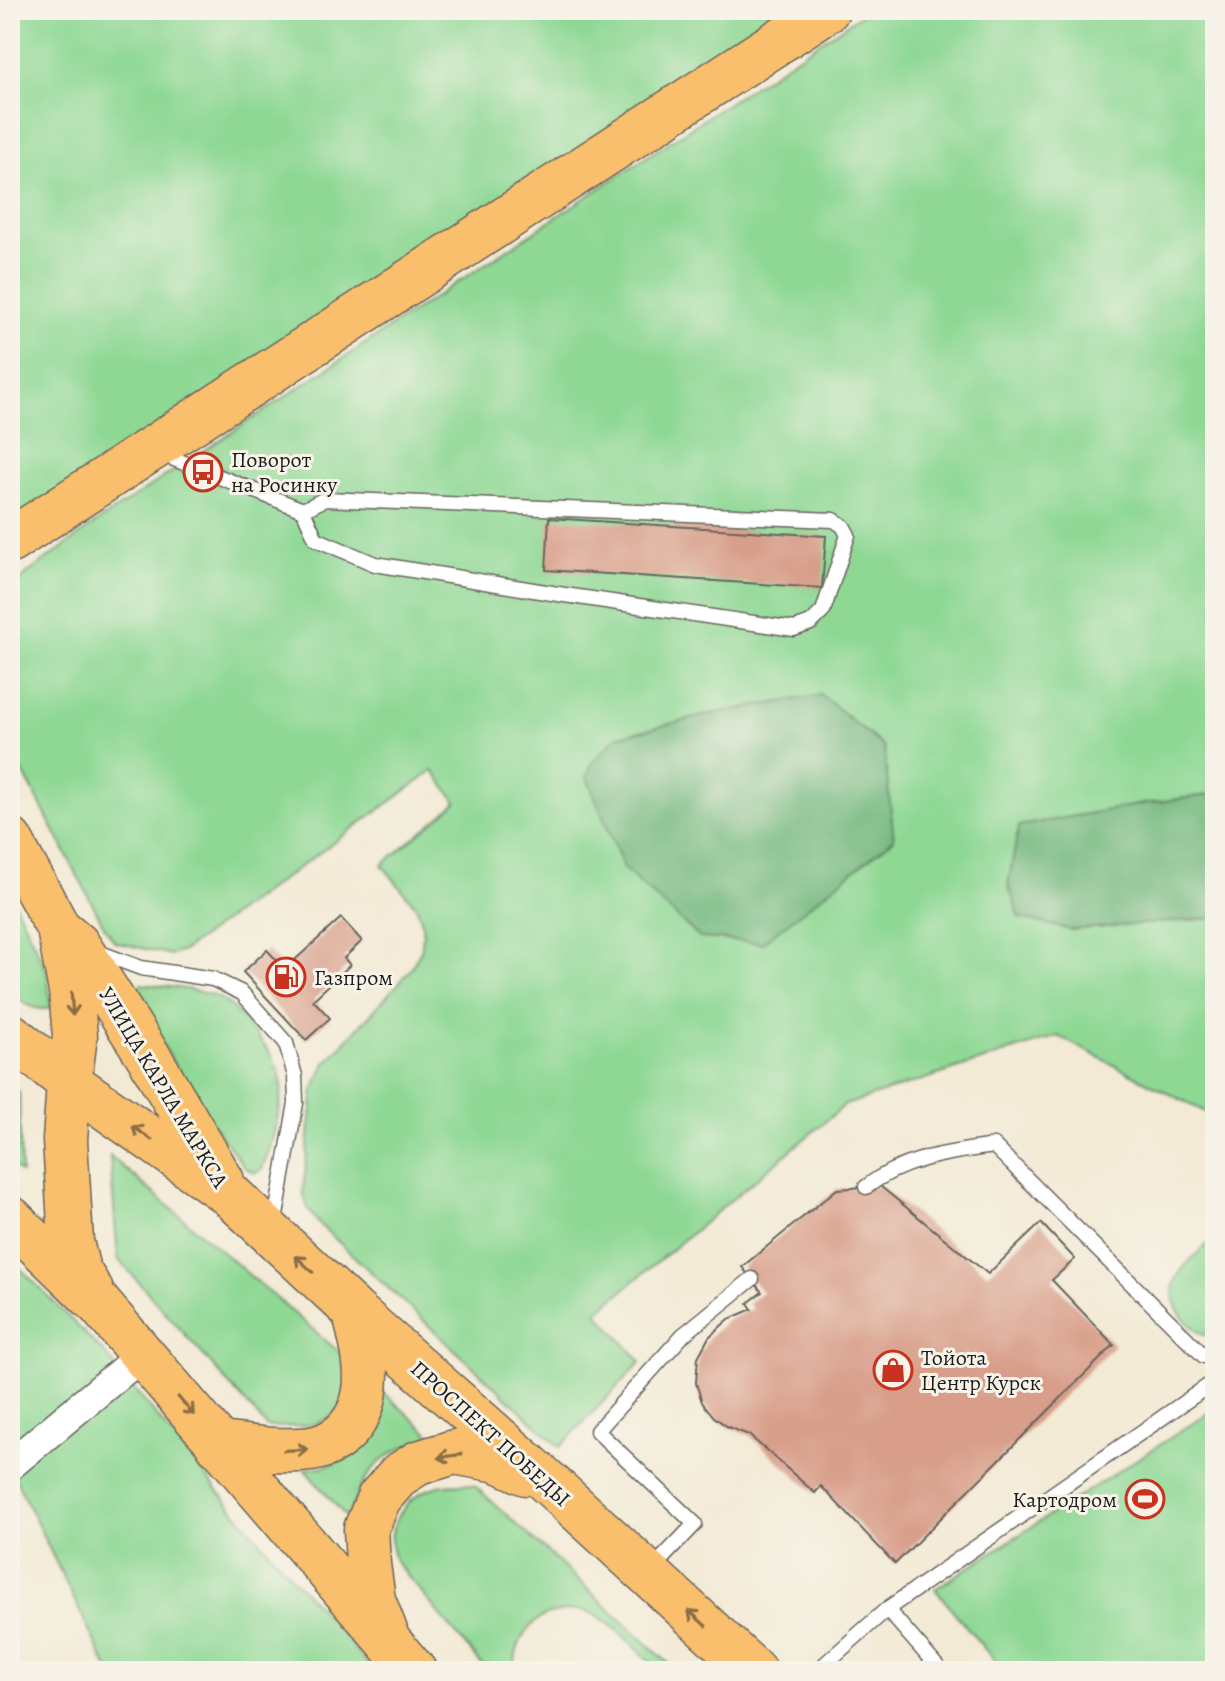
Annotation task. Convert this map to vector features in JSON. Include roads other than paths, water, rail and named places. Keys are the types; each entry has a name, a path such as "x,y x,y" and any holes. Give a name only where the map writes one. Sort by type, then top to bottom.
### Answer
{"main road":[{"path":"10,541 827,10"},
{"name":"УЛИЦА КАРЛА МАРКСА","path":"10,840 68,936 152,1062 229,1194"},
{"path":"68,936 75,1036 65,1140 71,1242 78,1270 99,1304"},
{"name":"УЛИЦА КАРЛА МАРКСА","path":"10,1035 69,1082 229,1194"},
{"name":"ПРОСПЕКТ ПОБЕДЫ","path":"229,1194 354,1311 550,1484 754,1671"},
{"path":"10,1218 99,1304 402,1658"},
{"path":"218,1444 281,1450 314,1449 334,1442 353,1425 363,1404 366,1386 362,1339 354,1311"},
{"path":"402,1658 373,1600 366,1529 379,1498 399,1475 418,1463 454,1452 498,1460 550,1484"}],"street":[{"path":"10,1465 142,1355"}],"lane":[{"path":"151,450 303,510 316,539 375,564 794,629 811,623 823,611 848,535 843,526 834,520 325,499 303,510"},
{"path":"68,936 141,968 213,979 242,993 286,1043 295,1076 296,1103 273,1235"},
{"path":"866,1187 879,1177 930,1156 994,1146 1204,1356"},
{"path":"648,1573 695,1524 597,1431 683,1335 752,1279"},
{"path":"817,1671 887,1609 1215,1381"},
{"path":"887,1609 941,1671"}],"place":[{"name":"Поворот на Росинку","path":"203,472"},
{"name":"Газпром","path":"286,977"},
{"name":"Тойота Центр Курск","path":"893,1370"},
{"name":"Картодром","path":"1145,1499"}]}
